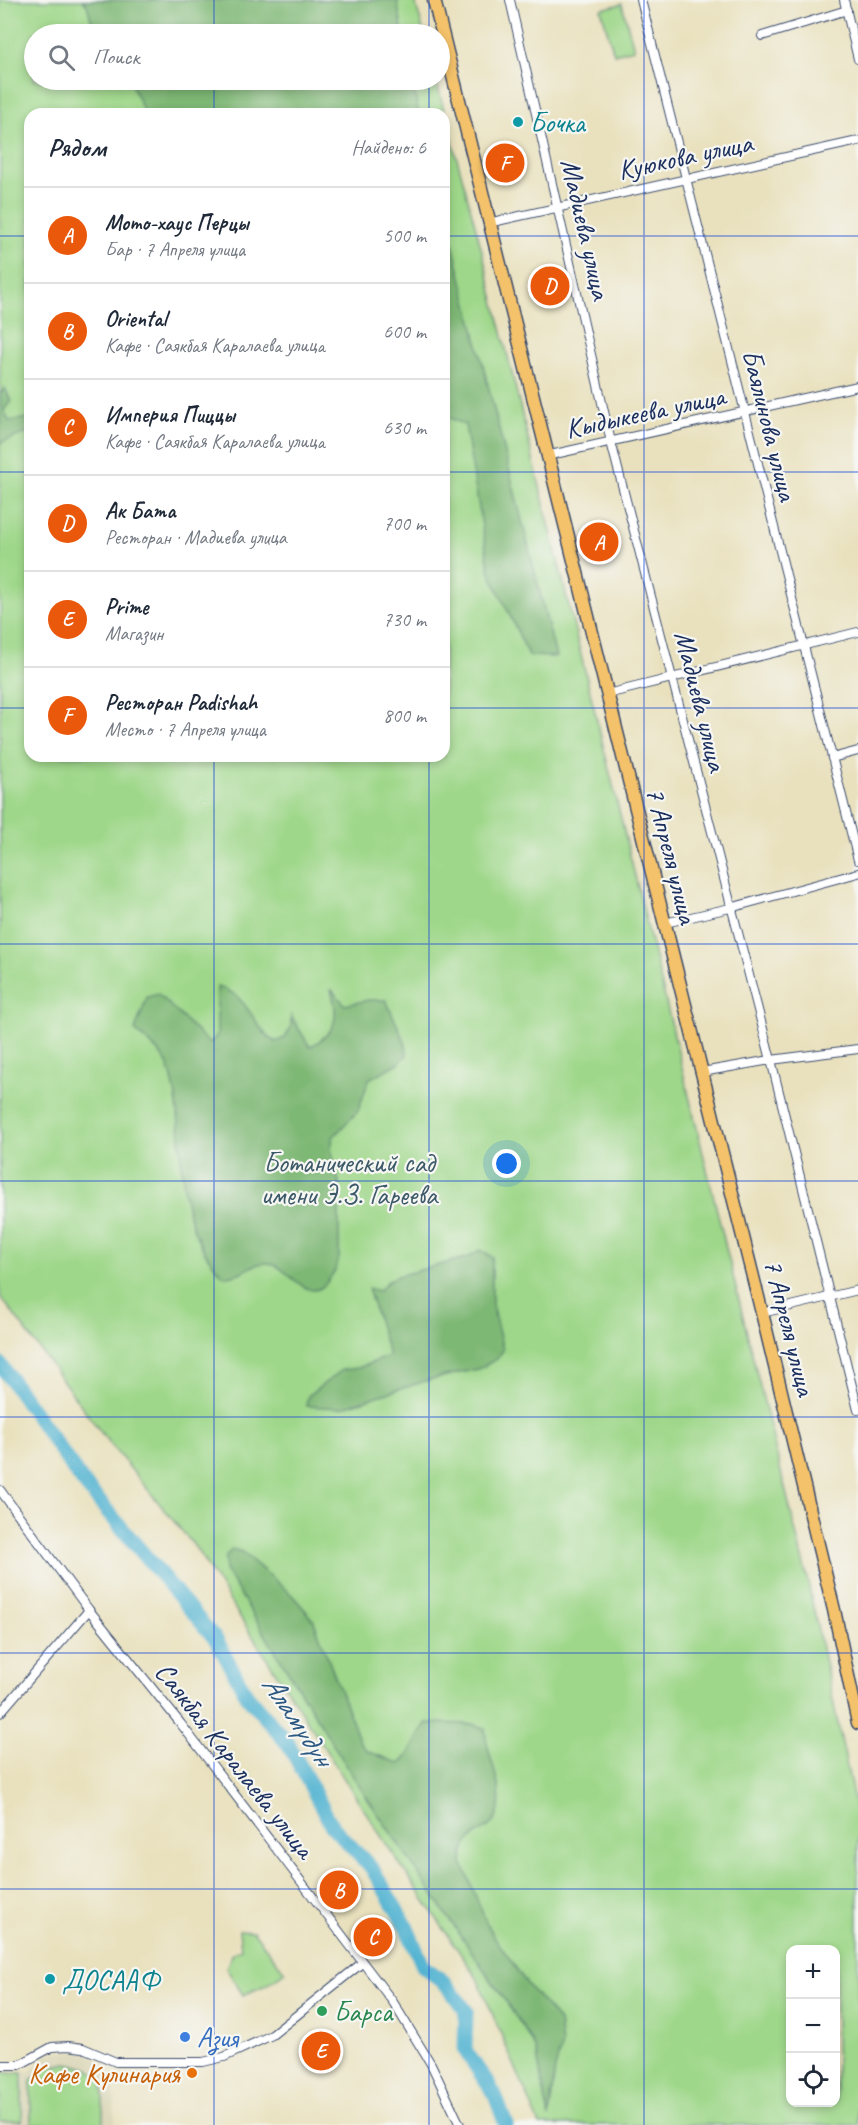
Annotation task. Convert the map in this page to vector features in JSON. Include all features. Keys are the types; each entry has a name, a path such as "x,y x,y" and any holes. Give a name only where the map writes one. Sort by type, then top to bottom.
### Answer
{"main road":[{"name":"7 Апреля улица","path":"434,0 440,24"},
{"name":"7 Апреля улица","path":"450,67 487,223 762,1313 834,1610 858,1724"}],"street":[{"name":"Мадиева улица","path":"510,0 559,207 610,442 771,1060 858,1410"},
{"name":"Баялинова улица","path":"641,0 802,646 858,860"},
{"path":"844,0 858,59"},
{"path":"762,36 847,10"},
{"name":"Куюкова улица","path":"487,223 858,141"},
{"name":"Кыдыкеева улица","path":"546,456 858,386"},
{"path":"607,694 858,632"},
{"path":"832,758 858,751"},
{"path":"665,923 858,873"},
{"path":"702,1072 771,1060 858,1049"},
{"path":"762,1313 858,1290"},
{"name":"Саякбая Каралаева улица","path":"0,1490 89,1610 181,1724 411,2029 460,2125"},
{"path":"0,1713 89,1610"},
{"path":"0,2065 19,2065 52,2047 68,2046 83,2048 116,2062 203,2062 224,2057 272,2035 362,1963"}],"shaded area":[{"path":"60,2051 85,2053 98,2060 109,2073 114,2084 115,2125 0,2125 0,2071 30,2071 46,2056"}],"green space":[{"name":"Ботанический сад имени Э.З. Гареева","path":"0,0 415,0 421,24 24,24 24,90 439,90 444,108 24,108 24,762 450,762 450,132 482,251 807,1578 858,1819 858,2125 540,2125 477,1978 383,1839 195,1547 103,1435 0,1296"},
{"path":"82,0 397,0 401,24 92,24 87,5"},
{"path":"622,4 634,49 614,54 601,9"},
{"path":"134,90 414,90 418,108 142,108"},
{"path":"450,233 556,657 529,656 490,573 465,425 450,418"},
{"path":"5,388 11,401 4,410 9,421 24,419 24,434 0,443 0,394"},
{"path":"217,987 236,996 267,1036 275,1042 285,1038 291,1027 291,1016 310,1047 326,1035 334,1022 335,1008 331,989 345,1005 368,1000 386,1000 406,1045 407,1055 399,1063 369,1079 358,1111 333,1137 331,1148 339,1182 339,1257 333,1273 320,1288 313,1290 305,1288 283,1270 268,1263 224,1276 205,1253 193,1229 186,1203 176,1095 169,1068 159,1052 135,1030 147,997 158,994 210,1044 217,1035"},
{"path":"480,1250 492,1257 492,1305 503,1350 497,1359 478,1369 432,1379 340,1408 306,1406 308,1396 342,1370 358,1368 389,1356 368,1288 379,1291 387,1282 398,1276 469,1257"},
{"path":"232,1549 242,1552 292,1595 313,1619 360,1742 367,1751 400,1764 427,1723 474,1724 485,1729 498,1784 499,1806 497,1816 489,1827 472,1838 468,1844 462,1862 489,1929 527,1984 559,2021 562,2045 555,2068 549,2118 536,2050 531,2039 361,1789 225,1570 225,1558"},
{"path":"239,1930 253,1931 285,1972 266,1985 243,1995 226,1968 233,1953 241,1949"},
{"path":"67,2063 87,2068 103,2080 103,2125 31,2125 31,2080 45,2068"},
{"path":"0,2073 22,2073 22,2121 0,2121"}],"waterway":[{"name":"Аламүдүн","path":"0,1364 82,1481 217,1641 247,1696 289,1745 332,1826 373,1870 406,1926 423,1966 445,1983 466,2011 465,2050 495,2095 506,2125"}],"place":[{"name":"Бочка","path":"518,122"},
{"name":"Ресторан Padishah","path":"505,163"},
{"name":"Ак Бата","path":"550,286"},
{"name":"Мото-хаус Перцы","path":"599,542"},
{"name":"Oriental","path":"339,1890"},
{"name":"Империя Пиццы","path":"373,1937"},
{"name":"ДОСААФ","path":"50,1979"},
{"name":"Барса","path":"322,2011"},
{"name":"Азия","path":"185,2037"},
{"name":"Prime","path":"321,2051"},
{"name":"Кафе Кулинария","path":"192,2073"}]}
